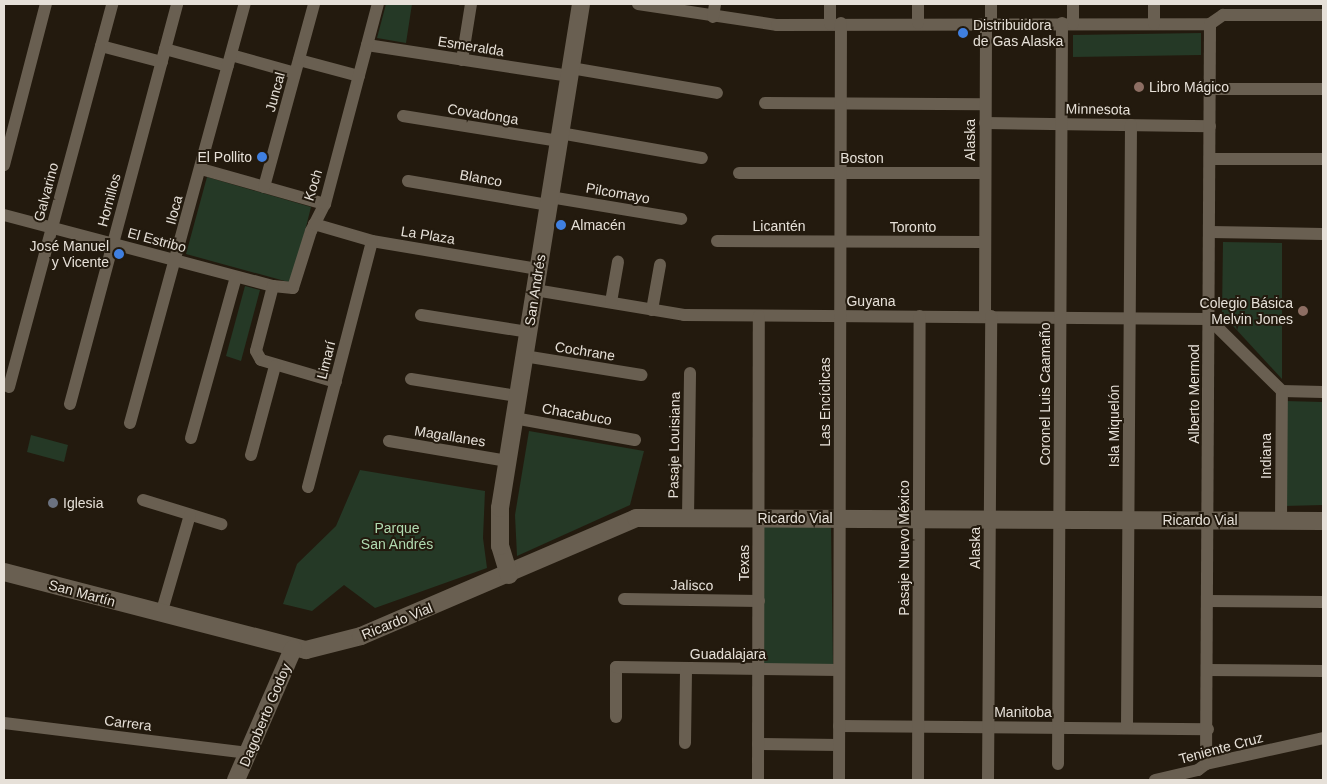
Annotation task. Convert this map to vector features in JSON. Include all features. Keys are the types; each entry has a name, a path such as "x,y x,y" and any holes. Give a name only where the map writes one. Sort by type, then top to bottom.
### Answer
{"street":[{"path":"4,165 46,4"},
{"name":"Galvarino","path":"9,387 112,4"},
{"name":"Hornillos","path":"70,404 177,4"},
{"name":"Iloca","path":"130,423 170,271 176,261 245,4"},
{"name":"Juncal","path":"264,187 314,4"},
{"name":"Koch","path":"273,286 295,287 314,224 325,204 378,4"},
{"path":"462,60 471,4"},
{"name":"San Andrés","path":"508,575 502,558 499,528 507,461 581,4"},
{"path":"638,4 714,10 762,24 1210,24 1223,9 1292,9 1323,15"},
{"name":"Las Encíclicas","path":"830,4 835,23 841,103 839,780"},
{"path":"918,4 918,23"},
{"name":"Alaska","path":"988,780 990,519 988,316 985,242 985,104 988,23 991,4"},
{"name":"Coronel Luis Caamaño","path":"1058,764 1061,124 1067,23 1073,4"},
{"path":"1154,4 1154,24"},
{"name":"Alberto Mermod","path":"1206,764 1208,729 1210,24"},
{"name":"Esmeralda","path":"367,45 462,60 570,72 717,92"},
{"path":"101,46 162,62"},
{"path":"165,49 295,73"},
{"path":"299,60 359,76"},
{"path":"1210,89 1323,89"},
{"path":"766,103 985,104"},
{"name":"Covadonga","path":"403,116 702,158"},
{"name":"Minnesota","path":"985,123 1210,126"},
{"name":"Isla Miquelón","path":"1127,728 1130,125"},
{"path":"1210,159 1323,159"},
{"path":"201,169 325,204"},
{"name":"Boston","path":"739,172 985,173"},
{"name":"Blanco","path":"408,181 549,201"},
{"name":"Pilcomayo","path":"549,201 681,219"},
{"name":"El Estribo","path":"4,215 273,286"},
{"name":"La Plaza","path":"314,224 372,241 538,269"},
{"path":"1210,232 1323,234"},
{"name":"Licantén","path":"717,240 840,242"},
{"name":"Limarí","path":"308,486 372,241"},
{"name":"Toronto","path":"840,242 985,242"},
{"path":"611,302 618,262"},
{"path":"652,310 660,265"},
{"path":"191,438 236,276"},
{"path":"273,286 256,351 261,360 275,366 336,382"},
{"name":"Guyana","path":"535,290 684,315 1060,316 1209,319"},
{"path":"421,315 528,332"},
{"name":"Texas","path":"758,780 760,601 758,518 759,316"},
{"name":"Pasaje Nuevo México","path":"918,780 920,316"},
{"path":"1209,319 1282,391 1323,392"},
{"name":"Cochrane","path":"524,356 641,375"},
{"path":"251,455 275,366"},
{"name":"Pasaje Louisiana","path":"688,518 690,373"},
{"path":"411,379 517,396"},
{"name":"Indiana","path":"1281,521 1282,391"},
{"name":"Chacabuco","path":"514,418 635,440"},
{"name":"Magallanes","path":"389,441 507,461"},
{"path":"144,500 221,524"},
{"path":"161,614 190,515"},
{"name":"Ricardo Vial","path":"293,649 314,649 347,642 508,575 631,520 840,518 1323,521"},
{"name":"San Martín","path":"4,572 293,649"},
{"name":"Jalisco","path":"624,599 760,601"},
{"path":"1208,601 1323,602"},
{"name":"Dagoberto Godoy","path":"236,780 293,649"},
{"name":"Guadalajara","path":"616,716 616,667 839,670"},
{"path":"685,743 686,668"},
{"path":"1208,670 1323,670"},
{"name":"Carrera","path":"4,723 248,753"},
{"name":"Manitoba","path":"839,726 1208,729"},
{"name":"Teniente Cruz","path":"1155,780 1198,770 1206,764 1323,738"},
{"path":"758,744 839,745"}],"green space":[{"path":"386,4 412,4 406,43 377,38"},
{"path":"1201,33 1201,55 1073,57 1073,35"},
{"path":"207,177 311,207 292,283 186,254"},
{"path":"1223,242 1282,243 1282,379 1222,314"},
{"path":"245,286 260,290 241,361 226,356"},
{"path":"1285,401 1323,402 1323,505 1284,506"},
{"path":"529,431 644,451 630,505 517,556 515,515"},
{"path":"31,435 68,445 64,462 27,452"},
{"name":"Parque San Andrés","path":"360,470 485,491 483,538 487,568 375,608 344,585 312,611 283,604 297,564 336,526"},
{"path":"762,526 831,526 833,666 763,664"}],"place":[{"name":"Distribuidora de Gas Alaska","path":"963,33"},
{"name":"Libro Mágico","path":"1139,87"},
{"name":"El Pollito","path":"262,157"},
{"name":"Almacén","path":"561,225"},
{"name":"José Manuel y Vicente","path":"119,254"},
{"name":"Colegio Básica Melvin Jones","path":"1303,311"},
{"name":"Iglesia","path":"53,503"}]}
